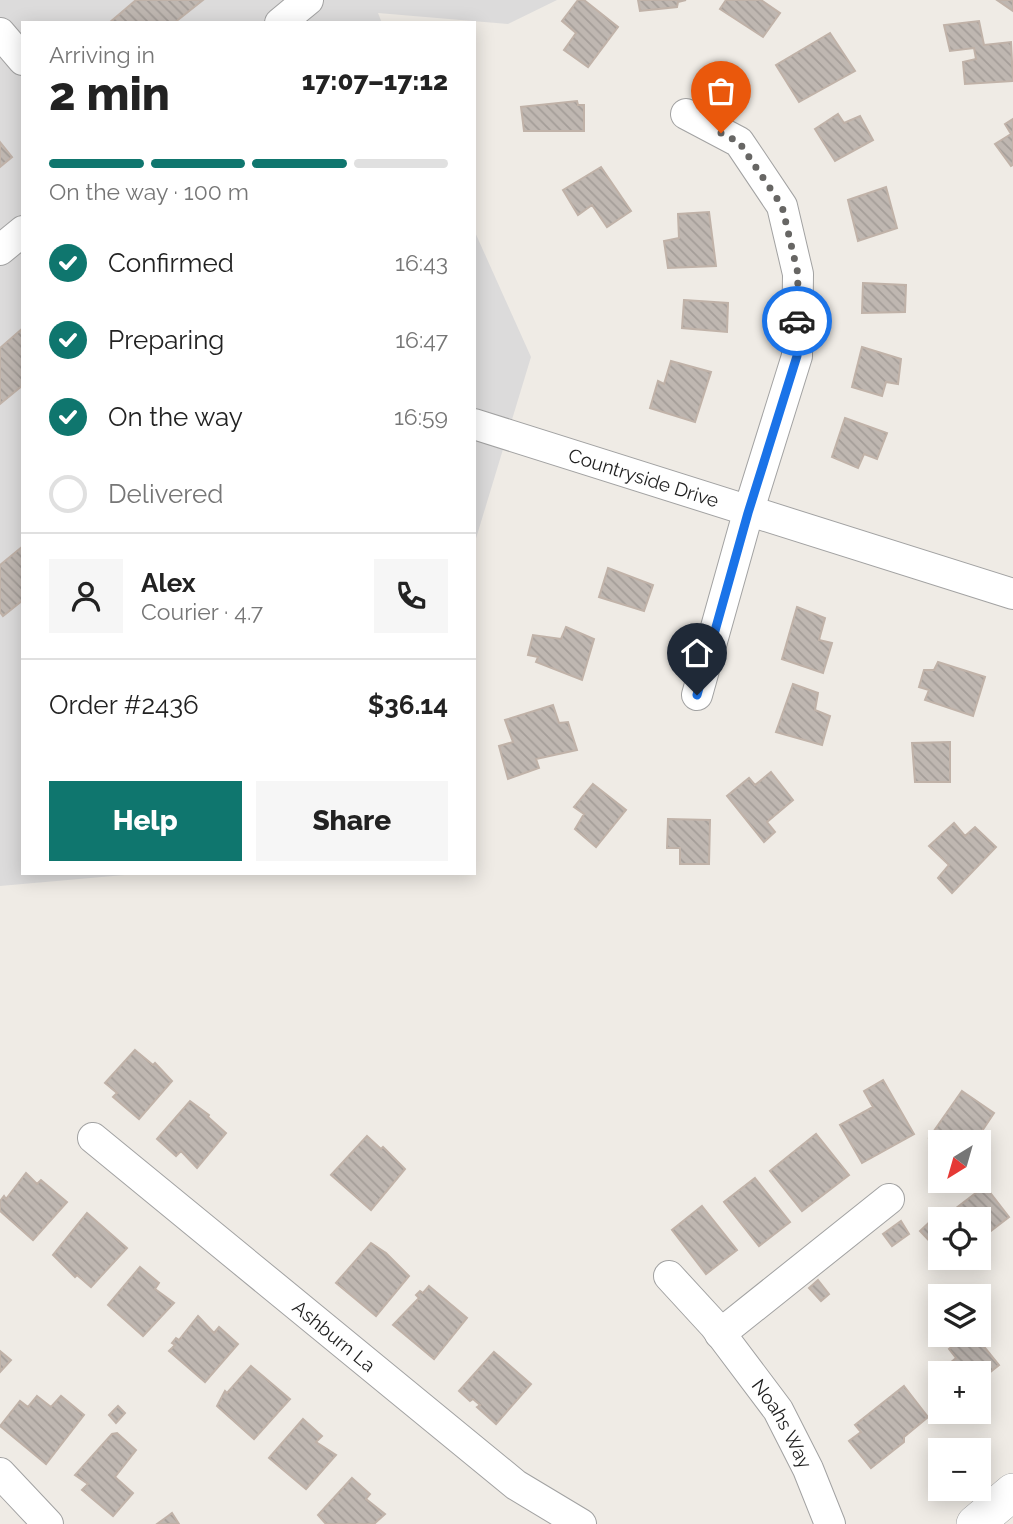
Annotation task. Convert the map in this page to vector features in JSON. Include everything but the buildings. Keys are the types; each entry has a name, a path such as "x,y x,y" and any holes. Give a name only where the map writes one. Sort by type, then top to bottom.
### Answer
{"street":[{"path":"282,21 308,0"},
{"path":"0,33 21,58"},
{"path":"686,114 739,142 782,206 798,274 797,356 748,513 697,695"},
{"path":"0,250 21,234"},
{"name":"Countryside Drive","path":"476,425 748,513 1013,594"},
{"name":"Ashburn La","path":"93,1138 516,1485 580,1524"},
{"path":"720,1334 889,1199"},
{"name":"Noahs Way","path":"669,1276 720,1334 778,1409 830,1524"},
{"path":"0,1473 48,1524"},
{"path":"975,1524 1013,1492"}],"shaded area":[{"path":"0,0 557,0 508,24 378,13 381,21 21,21 21,875 124,875 0,886"},
{"path":"476,234 531,357 476,538"}],"way so far":[{"path":"721,133 739,142 782,206 798,274 797,321"}],"route":[{"path":"697,695 748,513 797,356 797,321"}]}
